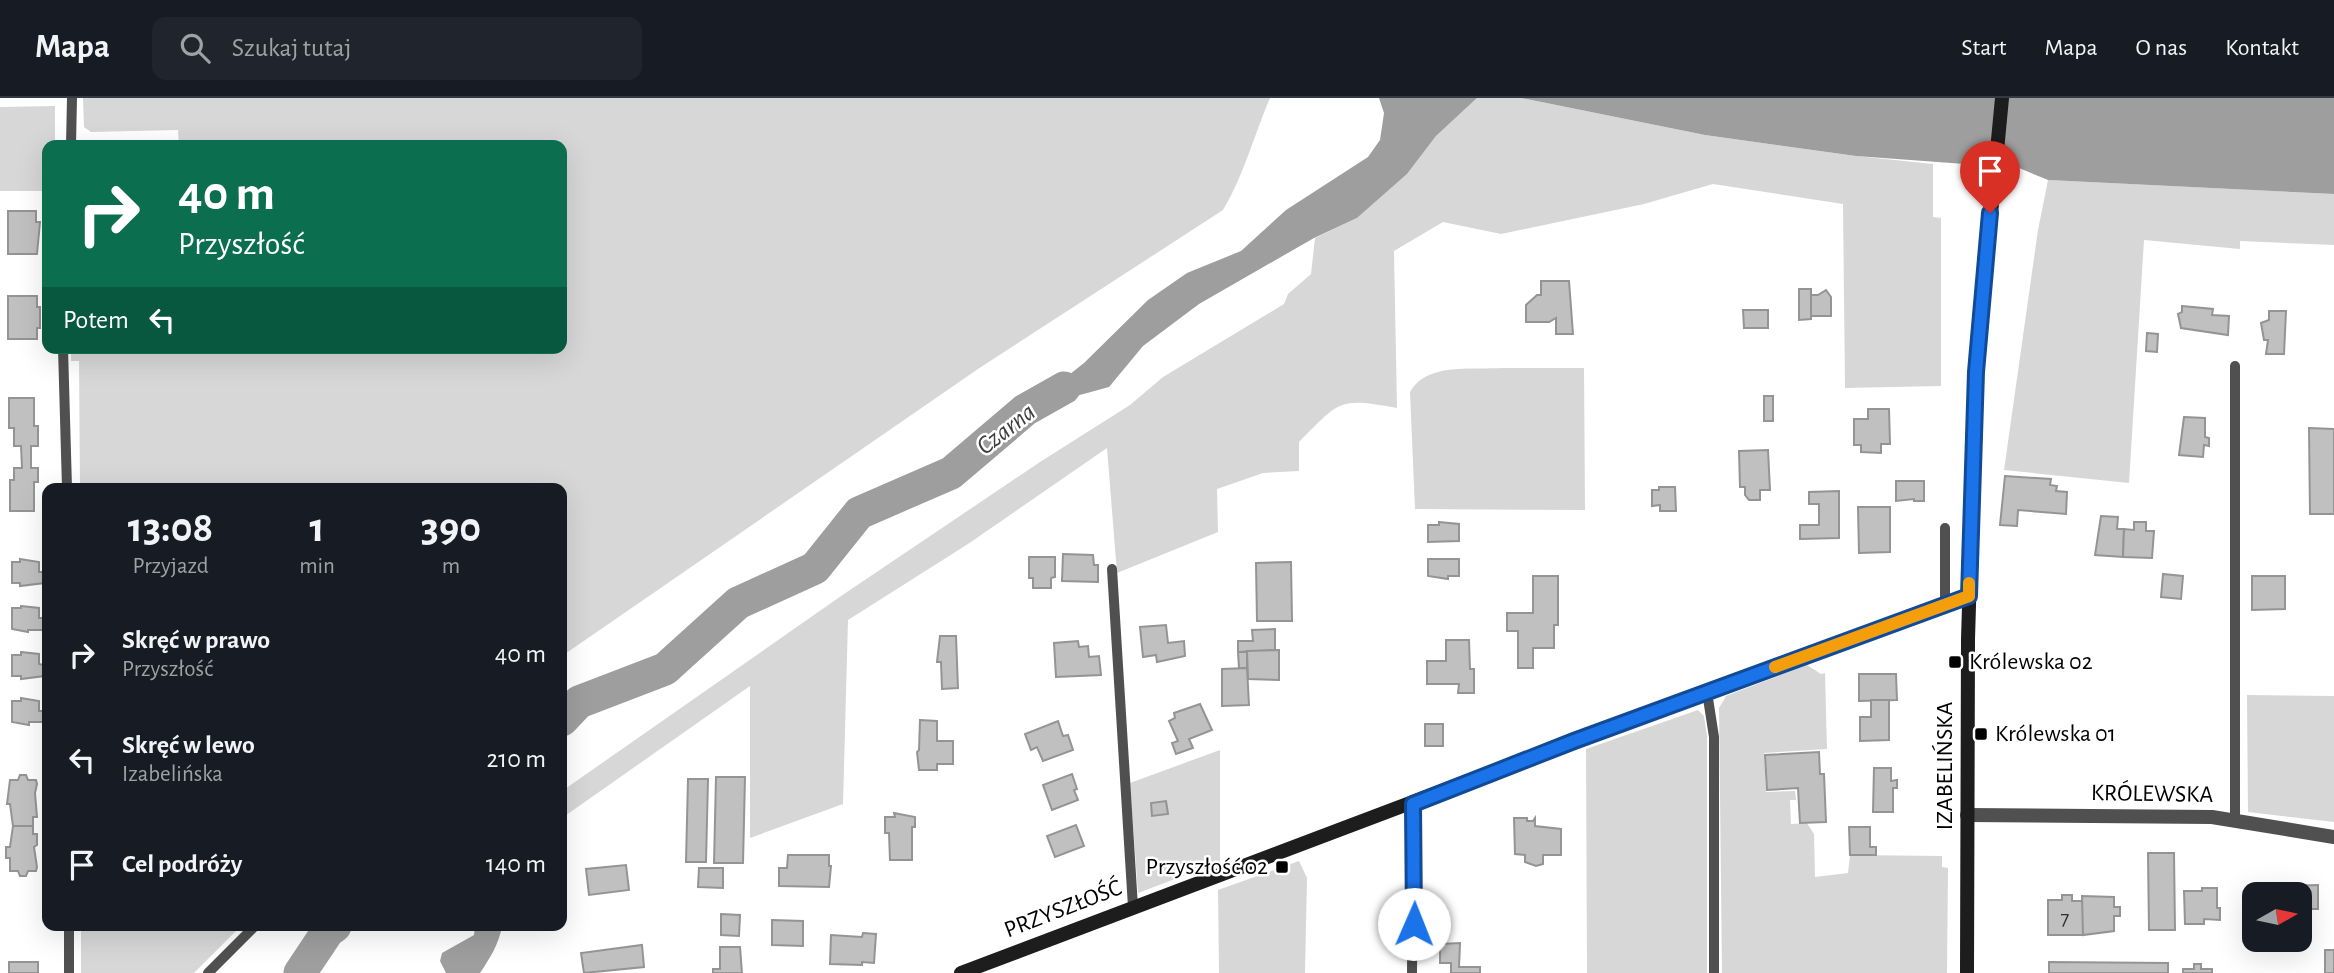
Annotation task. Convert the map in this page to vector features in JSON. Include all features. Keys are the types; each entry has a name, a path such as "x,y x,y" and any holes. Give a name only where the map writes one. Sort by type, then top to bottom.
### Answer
{"street":[{"name":"IZABELIŃSKA","path":"1967,973 1969,596 1976,372 2003,98"},
{"name":"PRZYSZŁOŚĆ","path":"961,973 1969,596"},
{"name":"KRÓLEWSKA","path":"1968,815 2212,817 2334,837"}],"lane":[{"path":"71,140 72,98"},
{"path":"63,354 67,483"},
{"path":"2235,366 2235,820"},
{"path":"1945,528 1945,606"},
{"path":"1112,569 1133,907"},
{"path":"1707,692 1714,737 1714,973"},
{"path":"1412,973 1413,804"},
{"path":"69,931 69,973"},
{"path":"208,973 250,931"}],"shaded area":[{"path":"83,98 1270,98 1243,169 1223,210 978,369 567,653 567,483 80,483 79,361 71,361 71,354 567,354 567,140 179,140 178,130 91,132 84,127"},
{"path":"1379,98 1477,98 1436,136 1407,174 1357,218 1314,238 1199,304 1143,346 1109,387 1025,410 1084,363 1148,300 1187,273 1241,251 1286,210 1368,157 1380,140 1384,113"},
{"path":"1477,98 1521,98 1705,135 1933,164 1933,217 1941,218 1941,386 1845,388 1843,204 1713,184 1644,204 1501,234 1443,222 1394,251 1397,408 1351,403 1332,410 1299,442 1299,471 1263,473 1217,489 1218,532 1117,573 1107,448 968,544 848,620 843,804 750,838 750,686 567,814 567,788 844,594 1130,405 1163,377 1284,304 1288,294 1311,274 1315,238 1357,218 1407,174 1436,136"},
{"path":"1521,98 2334,98 2334,194 2048,180 2019,168 1856,156 1705,135"},
{"path":"55,106 55,140 42,140 42,191 0,191 0,107"},
{"path":"2048,180 2334,194 2334,245 2240,241 2240,249 2144,240 2129,483 2004,470 2038,230"},
{"path":"1584,368 1585,510 1415,509 1410,392 1417,382 1451,369"},
{"path":"1807,665 1821,674 1825,673 1827,749 1764,753 1766,792 1795,791 1796,800 1790,800 1791,824 1807,823 1814,834 1815,877 1848,873 1850,855 1942,856 1942,867 1948,868 1947,973 1722,973 1719,708 1726,696"},
{"path":"2247,695 2334,696 2334,822 2248,812"},
{"path":"1698,710 1704,716 1707,736 1707,973 1587,973 1586,749"},
{"path":"1220,750 1220,862 1138,893 1130,783"},
{"path":"1299,861 1307,878 1305,973 1219,973 1218,890"},
{"path":"81,931 236,931 194,973 81,973"},
{"path":"474,931 501,931 480,973 446,973 440,961 442,953 474,935"}],"building":[{"path":"8,211 36,211 36,222 40,222 37,254 8,254"},
{"path":"1541,281 1569,281 1573,334 1556,334 1556,318 1549,322 1526,322 1526,305 1537,295 1541,295"},
{"path":"1799,289 1811,289 1811,319 1799,320"},
{"path":"1826,290 1831,297 1831,316 1811,316 1811,295 1818,295"},
{"path":"8,296 37,296 40,328 37,328 37,339 8,339"},
{"path":"2182,306 2213,309 2212,315 2229,316 2228,335 2181,328 2178,314 2182,312"},
{"path":"1743,310 1768,310 1768,328 1744,328"},
{"path":"2269,311 2286,311 2284,354 2266,354 2268,340 2264,340 2261,323 2269,320"},
{"path":"2147,333 2158,334 2157,352 2146,351"},
{"path":"1764,396 1773,396 1773,421 1764,421"},
{"path":"9,398 34,398 34,426 38,426 38,446 31,446 31,468 38,468 38,482 34,482 34,511 10,511 10,480 14,480 14,468 22,468 21,446 14,446 14,428 9,428"},
{"path":"1868,409 1889,409 1890,444 1881,444 1881,453 1861,452 1861,445 1854,445 1854,419 1868,419"},
{"path":"2184,417 2205,418 2205,437 2209,438 2209,446 2204,445 2203,457 2179,455"},
{"path":"2309,428 2334,429 2334,514 2310,514"},
{"path":"1768,450 1770,490 1760,490 1760,500 1749,500 1745,495 1745,487 1740,487 1739,451"},
{"path":"2005,476 2051,479 2050,485 2057,486 2056,491 2067,492 2066,514 2018,510 2017,526 2000,525"},
{"path":"1896,481 1924,481 1924,501 1896,501"},
{"path":"1659,487 1675,487 1676,511 1660,511 1660,505 1652,506 1652,490 1659,490"},
{"path":"1839,491 1839,538 1800,539 1800,525 1819,525 1819,504 1809,504 1809,492"},
{"path":"1858,507 1890,507 1890,552 1859,553"},
{"path":"2101,516 2118,517 2117,529 2124,529 2123,557 2095,555"},
{"path":"1439,522 1459,524 1459,541 1428,542 1428,525 1439,525"},
{"path":"2134,522 2146,522 2146,531 2154,531 2152,558 2123,557 2124,529 2134,530"},
{"path":"1063,554 1093,555 1094,565 1098,565 1098,582 1062,581"},
{"path":"1029,557 1055,557 1055,577 1051,578 1051,588 1033,588 1033,578 1029,578"},
{"path":"20,559 39,562 42,583 20,586 20,583 12,583 12,562 20,562"},
{"path":"1428,559 1459,559 1459,576 1448,576 1448,579 1428,576"},
{"path":"1291,562 1292,621 1257,621 1256,563"},
{"path":"2163,574 2183,576 2181,599 2161,597"},
{"path":"1533,576 1558,576 1558,625 1554,625 1554,648 1533,648 1533,668 1518,668 1518,631 1507,631 1507,613 1533,613"},
{"path":"2252,576 2285,576 2285,609 2252,610"},
{"path":"12,608 39,608 42,630 28,632 12,629"},
{"path":"1166,625 1168,643 1184,641 1185,656 1157,662 1156,655 1143,657 1140,627"},
{"path":"1275,629 1275,650 1238,652 1238,641 1253,641 1252,630"},
{"path":"940,636 956,636 958,688 942,689 941,662 937,662"},
{"path":"1446,640 1469,640 1470,669 1474,669 1474,693 1458,693 1459,684 1427,684 1427,661 1446,661"},
{"path":"1078,641 1079,647 1088,646 1089,657 1099,656 1101,675 1056,677 1054,643"},
{"path":"1279,650 1279,680 1248,679 1247,651"},
{"path":"21,652 39,654 42,676 21,679 21,676 12,676 12,655 21,655"},
{"path":"1238,652 1247,652 1247,668 1239,668"},
{"path":"1247,668 1249,705 1222,706 1222,669"},
{"path":"1859,674 1896,674 1897,700 1859,701"},
{"path":"21,698 39,701 42,722 29,722 29,725 12,722 12,701 21,701"},
{"path":"1871,700 1889,700 1889,740 1860,741 1860,717 1871,717"},
{"path":"1200,704 1212,730 1189,739 1193,748 1176,754 1172,743 1178,741 1169,721 1175,718 1174,713"},
{"path":"920,720 937,721 937,741 953,741 953,764 937,764 937,770 919,770 917,752"},
{"path":"1058,721 1063,736 1068,735 1073,750 1043,761 1037,747 1031,750 1025,734"},
{"path":"1425,724 1443,724 1443,746 1425,746"},
{"path":"1819,752 1820,774 1824,774 1826,822 1800,823 1798,788 1767,790 1765,755"},
{"path":"1874,768 1891,768 1891,781 1897,780 1897,788 1893,788 1893,812 1873,812"},
{"path":"1072,774 1078,800 1052,810 1043,785"},
{"path":"20,775 26,775 28,780 36,780 37,817 33,817 33,826 13,826 10,804 7,804 10,780 18,780"},
{"path":"716,777 745,777 743,863 714,863"},
{"path":"688,779 708,779 706,862 686,862"},
{"path":"1166,801 1168,814 1152,816 1151,803"},
{"path":"894,813 915,817 915,827 912,827 912,860 890,860 889,833 885,833 885,817 895,817"},
{"path":"1514,818 1533,821 1535,818 1535,826 1561,829 1561,855 1543,855 1543,864 1536,866 1525,862 1525,855 1515,854"},
{"path":"1076,825 1084,846 1055,857 1047,836"},
{"path":"13,826 33,826 33,834 37,834 37,845 34,847 36,871 28,871 26,876 20,876 18,871 10,871 10,858 6,858 6,847 10,847"},
{"path":"1849,827 1870,827 1870,847 1876,847 1876,855 1850,855"},
{"path":"2148,853 2174,853 2175,930 2149,930"},
{"path":"788,855 829,855 829,887 779,886 779,868 787,868"},
{"path":"626,865 629,890 589,895 586,869"},
{"path":"699,868 723,868 723,888 698,887"},
{"path":"2312,885 2318,885 2318,909 2312,909"},
{"path":"2202,888 2217,888 2220,920 2204,919 2204,924 2185,924 2184,891 2202,891"},
{"path":"2062,895 2072,895 2072,901 2083,901 2083,935 2048,935 2048,900 2062,900"},
{"path":"2082,896 2114,897 2114,907 2120,907 2120,916 2114,916 2114,931 2083,935"},
{"path":"721,914 740,915 739,936 721,935"},
{"path":"772,920 803,921 803,946 772,945"},
{"path":"863,933 876,934 874,963 830,964 831,935 862,937"},
{"path":"1460,943 1459,967 1480,967 1480,973 1451,973 1451,963 1440,963 1440,944"},
{"path":"642,945 644,967 584,973 581,953"},
{"path":"720,947 740,947 742,973 713,973 713,969 720,969"},
{"path":"2325,950 2334,950 2334,973 2325,973"},
{"path":"9,962 38,962 38,973 9,973"},
{"path":"2049,962 2168,963 2168,973 2049,973"},
{"path":"2194,964 2201,964 2201,969 2212,969 2212,973 2183,973 2183,969 2194,969"}],"waterway":[{"name":"Czarna","path":"567,715 579,702 665,669 738,603 815,568 859,513 951,473 1025,410 1064,388"},
{"name":"Czarna","path":"300,973 328,931"}],"slow traffic":[{"path":"1775,667 1969,596 1969,583"}],"place":[{"name":"Królewska 02","path":"1955,662"},
{"name":"Królewska 01","path":"1981,734"},
{"name":"Przyszłość 02","path":"1282,867"}],"route":[{"path":"1414,924 1413,804 1574,741 1969,596 1976,372 1990,213"}]}
